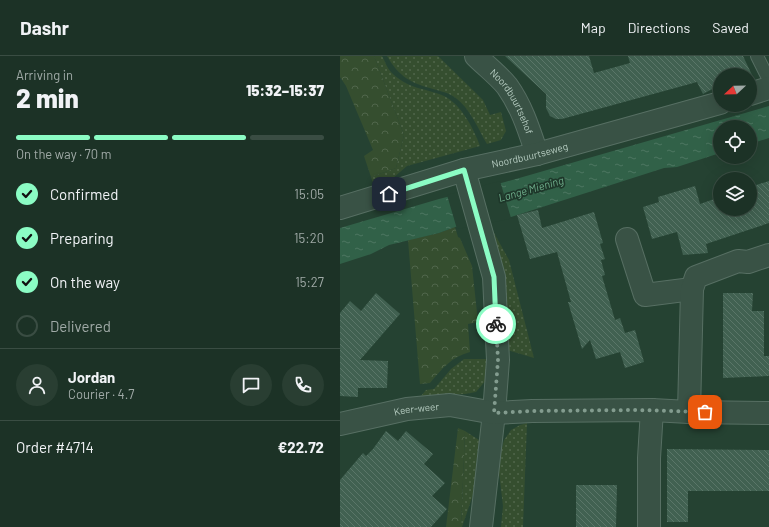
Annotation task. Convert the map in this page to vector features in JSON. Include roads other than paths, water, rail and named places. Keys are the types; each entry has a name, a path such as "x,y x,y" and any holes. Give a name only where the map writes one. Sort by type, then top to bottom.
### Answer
{"street":[{"name":"Noordbuurtsehof","path":"476,56 506,85 518,103 526,120 537,154"},
{"path":"757,92 769,88"},
{"name":"Noordbuurtseweg","path":"340,208 466,176 537,154 713,105"},
{"path":"466,176 482,229 494,277 498,360 494,413 481,527"},
{"path":"627,239 645,295 692,289"},
{"path":"689,412 692,289 696,277 738,261 748,262 769,255"},
{"name":"Keer-weer","path":"340,424 416,408 450,405 494,413 532,411 652,410 769,413"},
{"path":"650,527 649,458 652,410"}],"lane":[{"path":"757,56 769,80"}],"water":[{"path":"769,106 769,138 757,142 757,120 720,120 748,112 757,112 757,109"},
{"name":"Lange Miening","path":"713,122 713,155 677,167 664,168 511,217 455,227 439,233 389,245 371,254 340,264 340,228 439,199 505,182"}]}
